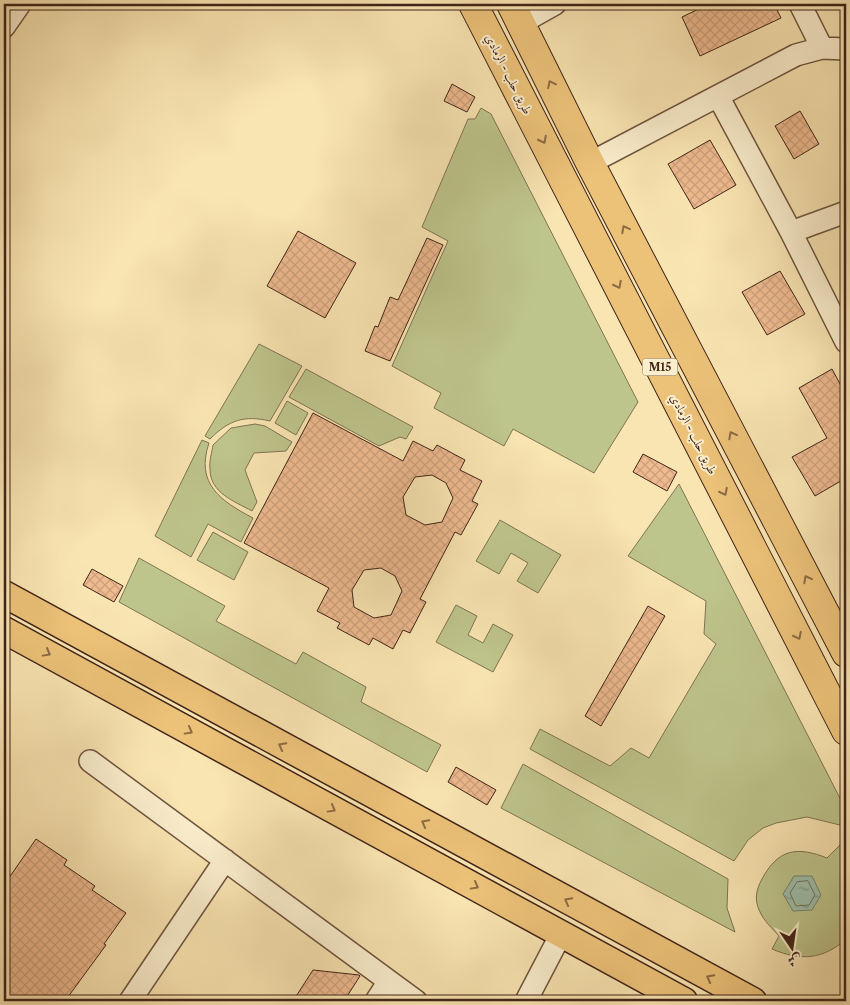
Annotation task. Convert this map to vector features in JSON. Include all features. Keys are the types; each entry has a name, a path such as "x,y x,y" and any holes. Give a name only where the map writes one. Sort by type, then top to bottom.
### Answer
{"highway":[{"name":"طريق حلب - الرمادي","path":"473,4 846,731"},
{"name":"M15","path":"516,14 590,163 846,654"}],"main road":[{"path":"4,594 753,1001"},
{"path":"4,630 684,1001"}],"street":[{"path":"4,26 20,4"},
{"path":"516,14 555,4"},
{"path":"800,4 822,48"},
{"path":"590,163 796,55 822,48 846,49"},
{"path":"718,96 791,232 846,342"},
{"path":"791,232 846,212"},
{"path":"90,761 416,1001"},
{"path":"130,1001 225,860"},
{"path":"526,1001 561,934"},
{"path":"376,1001 389,981"}],"green space":[{"path":"481,108 491,114 638,402 594,473 513,429 504,446 434,408 441,393 392,366 448,241 422,227 468,119 475,119"},
{"path":"259,344 302,366 270,421 245,419 230,423 210,439 205,436"},
{"path":"306,369 413,427 406,439 400,437 379,446 289,397"},
{"path":"287,401 308,413 296,435 275,423"},
{"path":"255,424 265,426 292,442 286,451 254,453 245,470 257,502 252,511 231,500 219,490 211,477 210,463 213,445 231,428"},
{"path":"202,440 209,443 205,470 214,490 221,498 253,518 241,542 208,524 191,557 155,536"},
{"path":"679,484 846,810 846,830 840,825 807,817 776,823 763,828 748,840 734,861 530,749 540,729 610,766 631,748 649,758 716,644 704,634 706,601 628,556"},
{"path":"500,520 561,555 538,593 517,581 528,563 511,553 499,574 476,561"},
{"path":"213,532 248,552 234,580 197,560"},
{"path":"139,558 225,606 216,621 296,664 303,652 366,687 361,702 441,745 427,772 119,602"},
{"path":"456,605 477,616 468,635 483,643 493,624 513,635 493,672 436,642"},
{"path":"523,764 728,879 727,908 735,932 501,808"},
{"path":"840,845 846,851 846,939 820,955 802,957 772,949 779,936 762,915 756,899 758,887 768,869 775,861 789,853 797,851 806,852 827,858"}],"water":[{"path":"794,876 812,876 821,895 812,910 793,911 783,894"}],"building":[{"path":"709,4 774,4 781,18 700,56 682,17"},
{"path":"452,84 475,97 467,112 444,101"},
{"path":"800,111 819,144 794,159 775,126"},
{"path":"710,140 736,185 694,209 668,164"},
{"path":"298,231 356,263 325,318 267,286"},
{"path":"427,238 443,245 390,361 365,351 375,326 378,327 390,297 398,300"},
{"path":"780,271 805,314 767,335 742,292"},
{"path":"832,369 846,395 846,478 815,496 792,457 827,438 799,388"},
{"path":"313,413 403,461 413,441 433,451 437,445 465,460 460,470 482,481 472,501 478,504 461,535 455,532 420,599 426,602 410,633 403,630 393,649 373,638 369,645 337,628 340,623 317,611 329,588 244,543","holes":["432,475 446,483 453,498 442,522 425,525 406,515 403,497 415,477","381,568 395,576 402,591 391,615 374,618 354,607 352,590 364,570"]},
{"path":"643,454 677,472 667,491 633,472"},
{"path":"92,569 123,586 114,602 83,585"},
{"path":"648,606 665,616 601,726 585,716"},
{"path":"456,767 496,790 487,805 448,782"},
{"path":"36,839 67,860 64,865 95,886 92,890 126,913 104,944 106,945 65,1001 4,1001 4,885"},
{"path":"313,970 360,976 344,1001 293,1001"}]}
